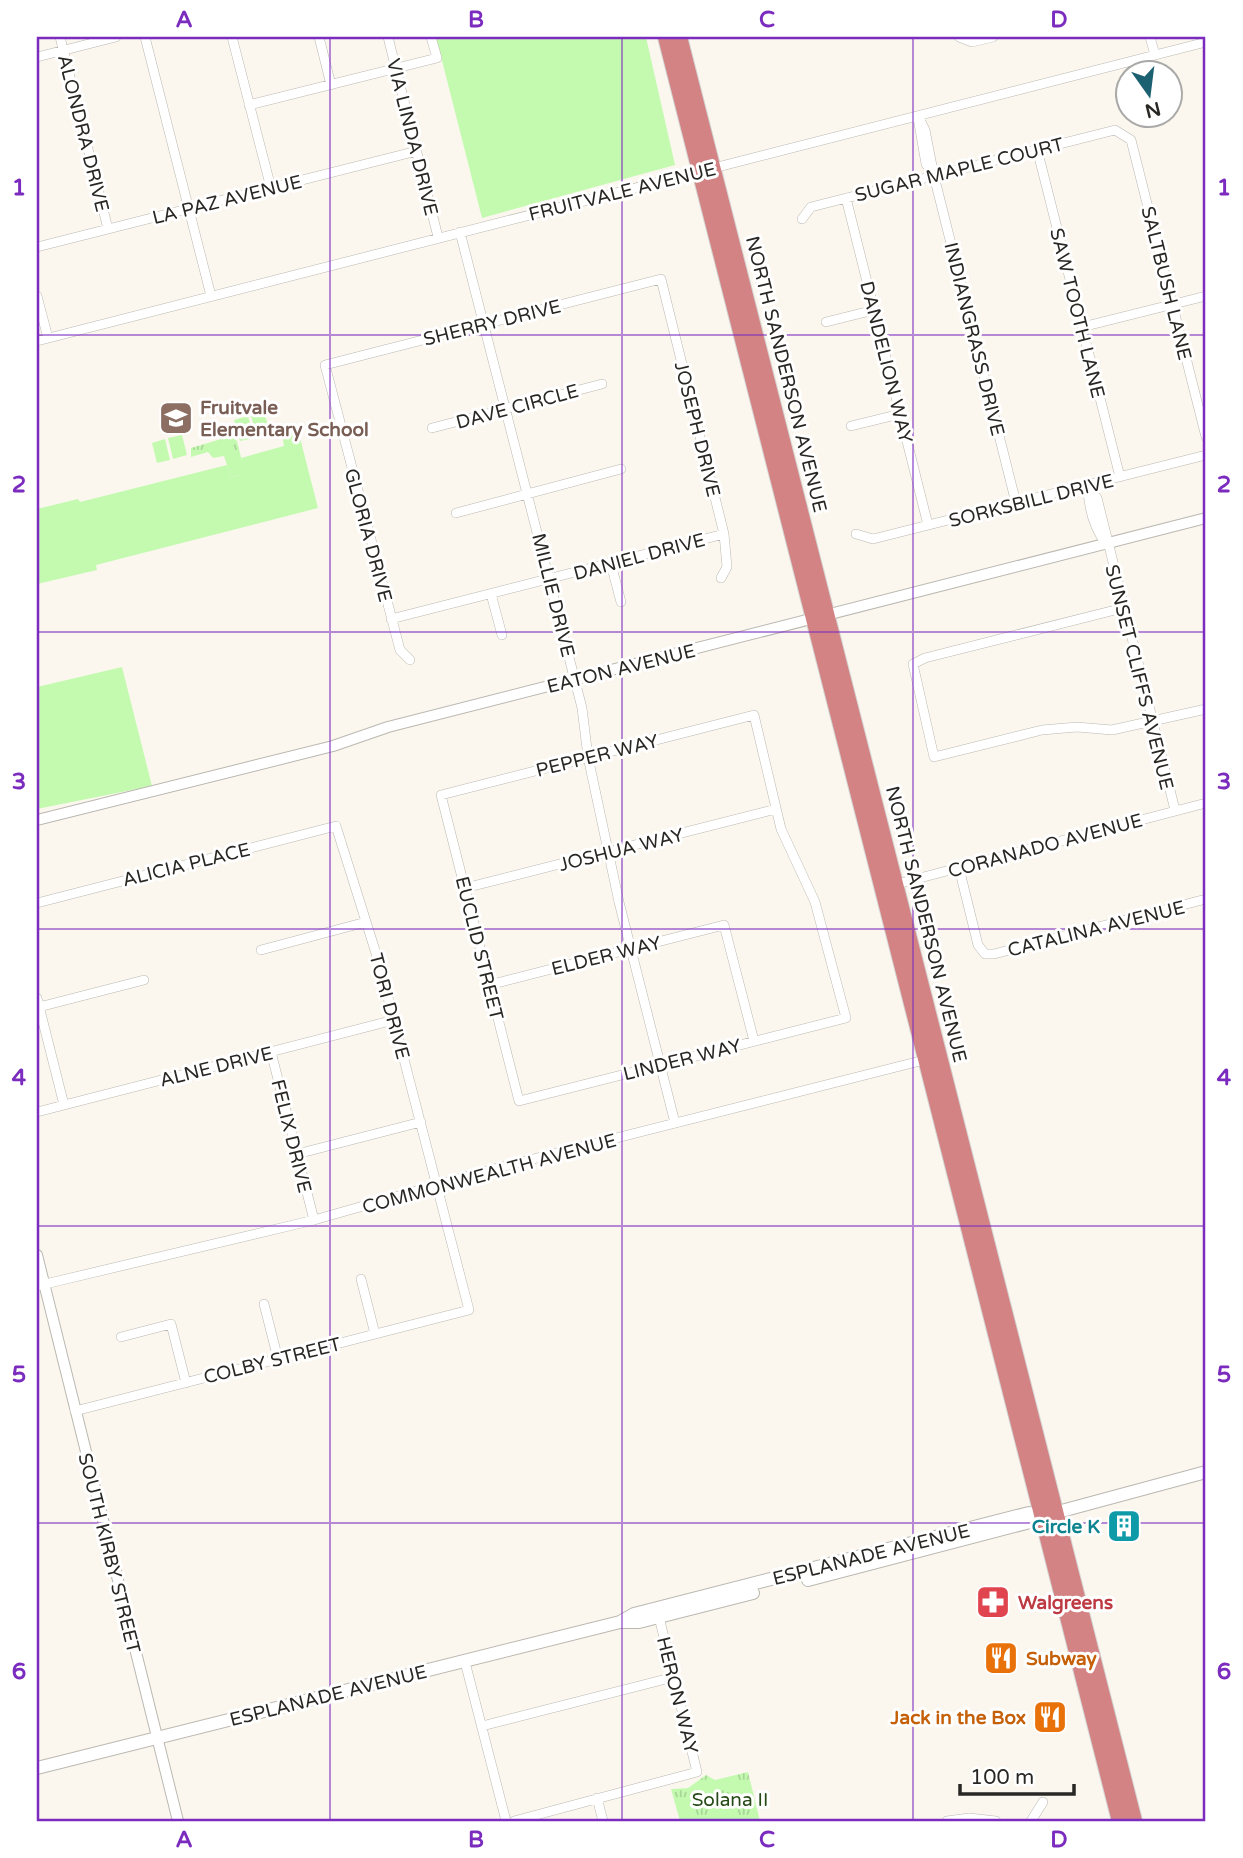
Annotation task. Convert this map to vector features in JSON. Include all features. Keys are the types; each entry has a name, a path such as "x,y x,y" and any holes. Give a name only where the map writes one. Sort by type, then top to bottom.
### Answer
{"highway":[{"name":"NORTH SANDERSON AVENUE","path":"666,37 707,170"},
{"name":"NORTH SANDERSON AVENUE","path":"679,37 707,170 1049,1514 1120,1821"},
{"name":"NORTH SANDERSON AVENUE","path":"1049,1514 1134,1821"}],"main road":[{"name":"ESPLANADE AVENUE","path":"37,1768 620,1622 639,1622 932,1549 1206,1472"},
{"name":"ESPLANADE AVENUE","path":"620,1622 634,1614 1029,1513 1049,1514"}],"street":[{"name":"ALONDRA DRIVE","path":"60,37 108,229"},
{"path":"37,57 116,37"},
{"path":"145,37 211,296"},
{"path":"232,37 271,188"},
{"path":"319,37 331,85"},
{"name":"VIA LINDA DRIVE","path":"388,37 439,237"},
{"path":"249,105 437,58 431,37"},
{"path":"962,38 972,43 993,37"},
{"path":"1150,37 1155,55"},
{"name":"FRUITVALE AVENUE","path":"37,341 1206,42"},
{"name":"INDIANGRASS DRIVE","path":"918,116 925,130 934,176 1016,503"},
{"name":"SUGAR MAPLE COURT","path":"802,219 811,206 1115,130 1123,132"},
{"name":"SALTBUSH LANE","path":"1123,132 1131,140 1206,437"},
{"name":"SAW TOOTH LANE","path":"1037,149 1120,477"},
{"name":"LA PAZ AVENUE","path":"37,247 417,151"},
{"name":"DANDELION WAY","path":"846,198 928,526"},
{"name":"MILLIE DRIVE","path":"460,232 551,579 575,679 588,757 630,949 675,1123"},
{"name":"SHERRY DRIVE","path":"324,365 660,279"},
{"name":"JOSEPH DRIVE","path":"660,279 724,534 727,567 722,578"},
{"path":"37,296 48,338"},
{"path":"1082,327 1206,296"},
{"path":"826,322 874,310"},
{"name":"GLORIA DRIVE","path":"324,365 400,650 410,660"},
{"name":"DAVE CIRCLE","path":"432,428 603,384"},
{"path":"851,426 900,414"},
{"name":"SORKSBILL DRIVE","path":"856,534 873,540 1206,455"},
{"path":"456,513 621,469"},
{"name":"SUNSET CLIFFS AVENUE","path":"1088,485 1097,498 1106,544 1175,810"},
{"name":"EATON AVENUE","path":"37,820 333,746 388,727 1206,518"},
{"name":"DANIEL DRIVE","path":"391,619 724,534"},
{"path":"611,564 621,602"},
{"path":"491,594 502,635"},
{"path":"1123,608 925,658 913,664 934,757 1042,730 1077,727 1112,730 1206,709"},
{"name":"PEPPER WAY","path":"441,795 754,715 776,809"},
{"name":"EUCLID STREET","path":"441,795 519,1101"},
{"name":"CORANADO AVENUE","path":"889,886 1206,803"},
{"name":"JOSHUA WAY","path":"465,888 776,809"},
{"name":"LINDER WAY","path":"519,1101 846,1017 818,912 789,850 776,809"},
{"name":"ALICIA PLACE","path":"37,903 336,826"},
{"name":"TORI DRIVE","path":"336,826 394,1020 468,1310"},
{"name":"CATALINA AVENUE","path":"959,868 978,945 985,954 994,954 1206,899"},
{"path":"261,950 366,922"},
{"name":"ELDER WAY","path":"489,985 724,925 754,1041"},
{"path":"64,1105 38,1002 144,980"},
{"name":"ALNE DRIVE","path":"37,1112 394,1020"},
{"name":"FELIX DRIVE","path":"271,1052 314,1220"},
{"name":"COMMONWEALTH AVENUE","path":"41,1285 314,1220 486,1171 934,1058"},
{"path":"297,1154 421,1122"},
{"name":"SOUTH KIRBY STREET","path":"37,1255 41,1285 178,1821"},
{"path":"361,1279 375,1334"},
{"path":"264,1304 278,1359"},
{"name":"COLBY STREET","path":"75,1411 468,1310"},
{"path":"121,1337 171,1324 186,1382"},
{"name":"HERON WAY","path":"597,1798 697,1772 659,1617"},
{"path":"465,1662 506,1821"},
{"path":"482,1726 674,1677"},
{"path":"514,1821 597,1798 603,1821"},
{"path":"1031,1821 1043,1802"},
{"path":"947,1821 969,1818 996,1821"}],"green space":[{"path":"436,37 646,37 675,165 482,218"},
{"path":"264,412 270,432 257,436 251,416"},
{"path":"248,416 254,438 240,441 234,420"},
{"path":"298,430 318,508 96,565 97,570 37,584 37,509 78,499 80,502 227,465 231,477 244,474 241,458 284,446 282,434"},
{"path":"182,435 187,455 173,459 168,438"},
{"path":"231,436 237,441 245,474 231,477 224,456 213,458 208,452 191,457 191,448"},
{"path":"165,439 170,460 157,463 152,443"},
{"path":"122,667 152,786 37,809 37,687"},
{"name":"Solana II","path":"748,1772 760,1821 680,1821 671,1789 688,1788 706,1775 715,1780"}],"place":[{"name":"Fruitvale Elementary School","path":"176,418"},
{"name":"Circle K","path":"1124,1526"},
{"name":"Walgreens","path":"993,1602"},
{"name":"Subway","path":"1001,1658"},
{"name":"Jack in the Box","path":"1050,1717"}]}
